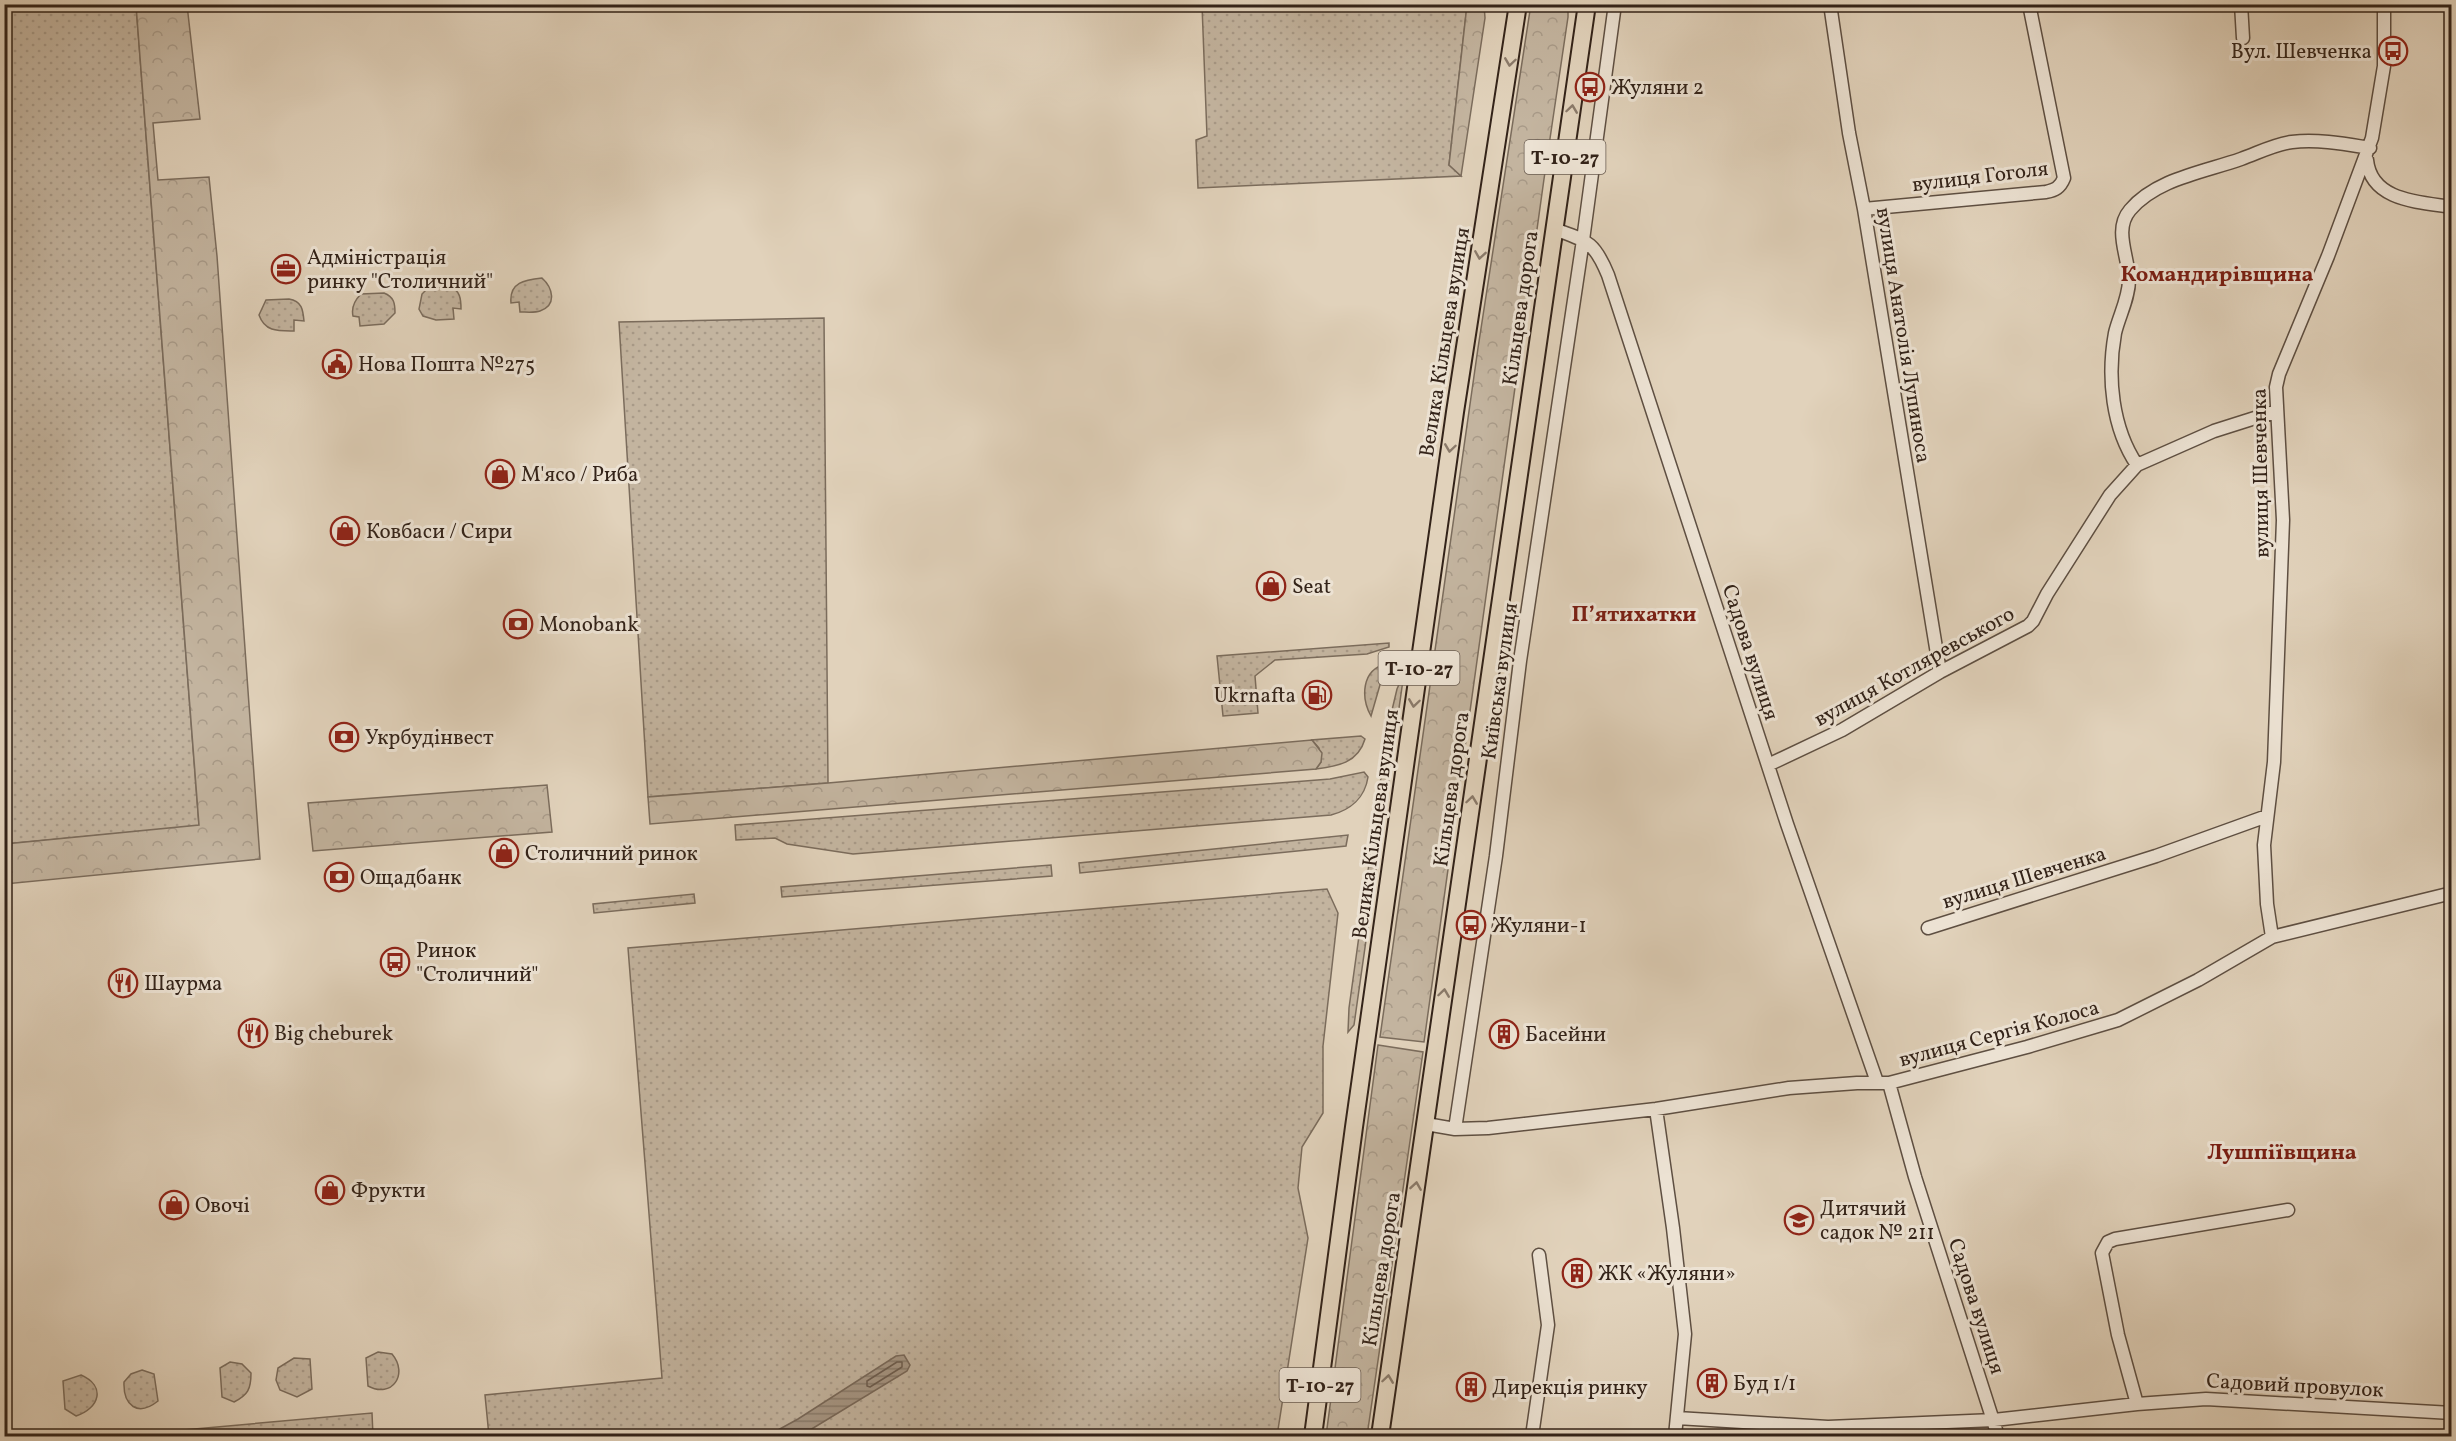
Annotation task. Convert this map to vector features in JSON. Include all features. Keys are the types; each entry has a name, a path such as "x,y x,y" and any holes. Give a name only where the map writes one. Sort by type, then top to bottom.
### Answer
{"highway":[{"name":"Велика Кільцева вулиця","path":"1313,1437 1354,1127 1455,412 1518,4"},
{"name":"Кільцева дорога","path":"1380,1437 1584,8"}],"street":[{"path":"1583,240 1615,4"},
{"name":"вулиця Анатолія Лупиноса","path":"1830,4 1849,134 1864,209 1940,672"},
{"name":"вулиця Гоголя","path":"1864,209 2046,192 2056,190 2061,185 2064,178 2029,4"},
{"path":"2241,4 2242,38"},
{"name":"вулиця Шевченка","path":"2272,937 2266,904 2264,845 2274,762 2283,520 2276,387 2279,374 2368,153 2384,66 2384,4"},
{"path":"2137,465 2122,439 2112,383 2115,333 2129,286 2122,234 2126,215 2136,203 2161,187 2289,142 2316,141 2368,153 2368,172 2376,184 2390,194 2451,207"},
{"name":"Садова вулиця","path":"1554,229 1583,240 1594,248 1608,275 1768,765 1883,1082 1998,1437"},
{"name":"Київська вулиця","path":"1455,1129 1496,856 1520,661 1583,240"},
{"name":"вулиця Котляревського","path":"1768,765 1842,730 1940,672 2023,629 2033,621 2047,594 2110,495 2137,465 2214,431 2277,411"},
{"name":"вулиця Шевченка","path":"1928,928 2156,856 2267,816"},
{"name":"вулиця Сергія Колоса","path":"1426,1124 1455,1129 1485,1128 1656,1108 1789,1088 1883,1082 2027,1047 2118,1020 2198,980 2272,937 2451,893"},
{"path":"1656,1108 1685,1334 1675,1437"},
{"path":"2137,1404 2118,1335 2102,1253 2105,1246 2115,1239 2288,1210"},
{"path":"1532,1437 1548,1325 1539,1255"},
{"name":"Садовий провулок","path":"1677,1418 1828,1427 1994,1420 2137,1404 2206,1399 2451,1413"}],"green space":[{"path":"1531,4 1568,6 1568,17 1424,1042 1380,1037 1478,348"},
{"path":"5,5 136,5 199,826 5,844"},
{"path":"136,5 187,5 200,119 153,123 158,180 209,177 217,256 260,859 5,884 5,844 199,825"},
{"path":"1202,5 1467,5 1449,165 1461,176 1198,188 1196,140 1207,136"},
{"path":"1467,5 1484,5 1485,18 1461,176 1449,165"},
{"path":"542,278 551,291 549,305 538,312 520,312 519,302 511,303 515,286 524,281"},
{"path":"450,287 458,293 461,302 461,309 453,308 454,319 436,320 423,316 419,309 422,294 428,288"},
{"path":"384,293 393,301 395,313 384,324 360,326 359,317 353,316 353,307 357,299 361,294"},
{"path":"289,299 299,304 304,321 294,320 294,331 268,328 259,315 266,300"},
{"path":"824,318 828,783 648,797 619,322"},
{"path":"1389,643 1389,647 1367,654 1275,660 1255,676 1258,713 1223,716 1217,656"},
{"path":"1386,664 1371,716 1366,701 1365,685 1372,672"},
{"path":"1404,673 1354,1025 1348,1032 1349,1008 1388,727 1397,689"},
{"path":"1361,736 1365,739 1362,747 1352,758 1339,765 1316,769 1321,762 1319,748 1312,740"},
{"path":"1312,740 1322,753 1321,762 1316,769 650,824 648,797"},
{"path":"1364,772 1368,777 1360,797 1344,810 1331,815 853,854 787,844 775,838 736,840 735,825 1330,779"},
{"path":"547,785 552,832 313,851 308,803"},
{"path":"1348,835 1346,846 1080,873 1079,863"},
{"path":"1051,865 1052,876 782,897 781,887"},
{"path":"1327,889 1338,913 1323,1046 1323,1113 1302,1147 1298,1188 1308,1238 1277,1436 489,1436 485,1395 662,1378 628,948"},
{"path":"694,894 695,903 594,913 593,904"},
{"path":"1378,1045 1423,1052 1367,1436 1326,1436"},
{"path":"378,1352 392,1354 399,1369 395,1382 391,1387 384,1389 368,1386 366,1358"},
{"path":"294,1358 310,1359 312,1389 297,1397 280,1390 276,1380 278,1368"},
{"path":"230,1362 242,1364 251,1373 248,1391 234,1402 222,1397 220,1368"},
{"path":"142,1370 154,1374 158,1401 151,1406 138,1408 129,1403 124,1390 124,1382 131,1374"},
{"path":"81,1375 94,1385 97,1397 90,1408 76,1416 65,1409 63,1381"},
{"path":"372,1413 373,1436 116,1436"}],"water":[{"path":"904,1355 910,1365 907,1371 810,1430 798,1436 767,1436 798,1419 896,1356"}],"place":[{"name":"Вул. Шевченка","path":"2393,51"},
{"name":"Жуляни 2","path":"1590,87"},
{"name":"Адміністрація ринку \"Столичний\"","path":"286,269"},
{"name":"Нова Пошта №275","path":"337,364"},
{"name":"М'ясо / Риба","path":"500,474"},
{"name":"Ковбаси / Сири","path":"345,531"},
{"name":"Seat","path":"1271,586"},
{"name":"Monobank","path":"518,624"},
{"name":"Ukrnafta","path":"1317,695"},
{"name":"Укрбудінвест","path":"344,737"},
{"name":"Столичний ринок","path":"504,853"},
{"name":"Ощадбанк","path":"339,877"},
{"name":"Жуляни-1","path":"1471,925"},
{"name":"Ринок \"Столичний\"","path":"395,962"},
{"name":"Шаурма","path":"123,983"},
{"name":"Big cheburek","path":"253,1033"},
{"name":"Басейни","path":"1504,1034"},
{"name":"Фрукти","path":"330,1190"},
{"name":"Овочі","path":"174,1205"},
{"name":"Дитячий садок № 211","path":"1799,1220"},
{"name":"ЖК «Жуляни»","path":"1577,1273"},
{"name":"Буд 1/1","path":"1712,1383"},
{"name":"Дирекція ринку","path":"1471,1387"}],"district":[{"name":"Командирівщина","path":"2217,273"},
{"name":"Пʼятихатки","path":"1634,613"},
{"name":"Лушпіївщина","path":"2282,1151"}]}
